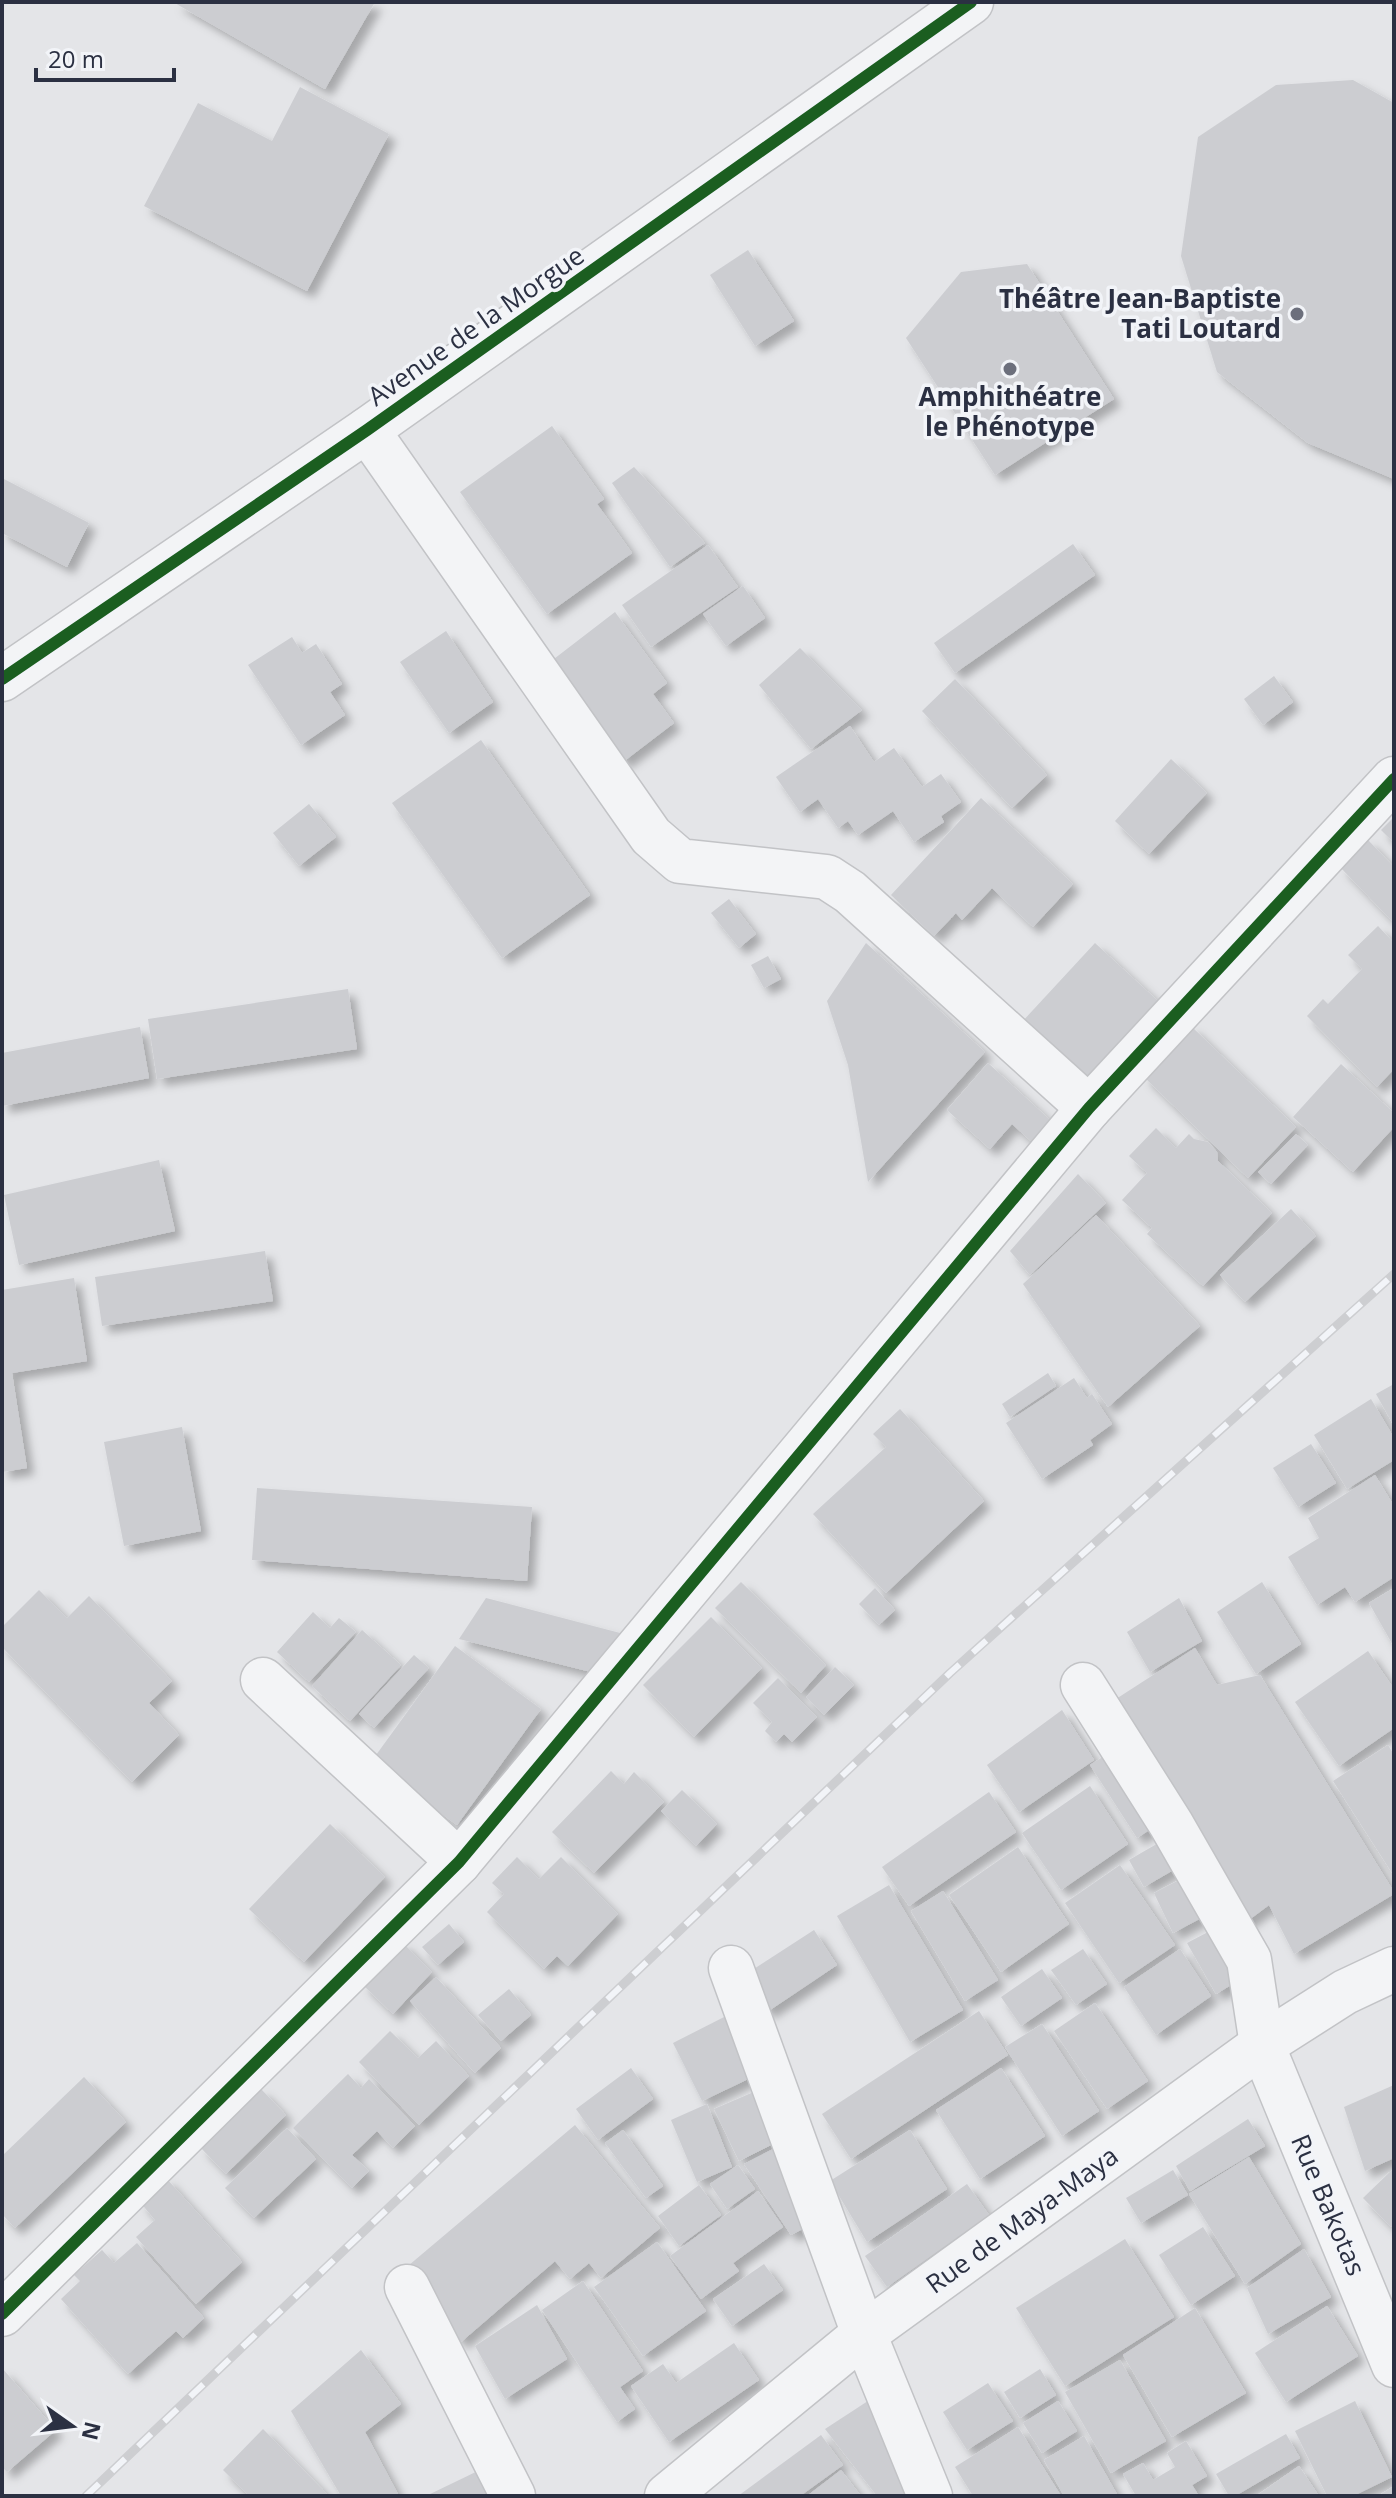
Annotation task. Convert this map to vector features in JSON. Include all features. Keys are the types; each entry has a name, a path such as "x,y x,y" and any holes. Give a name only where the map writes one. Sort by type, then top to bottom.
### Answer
{"street":[{"name":"Avenue de la Morgue","path":"2,679 367,430 971,2"},
{"path":"367,430 651,836 680,861 827,877 850,892 1089,1108"},
{"path":"2,2314 459,1862 1089,1108 1394,779"},
{"path":"263,1680 459,1862"},
{"name":"Rue Bakotas","path":"1083,1685 1171,1824 1249,1960 1262,2045 1394,2365"},
{"path":"731,1968 864,2334 930,2496"},
{"name":"Rue de Maya-Maya","path":"667,2496 864,2334 1262,2045 1345,1992 1394,1969"},
{"path":"407,2287 513,2496"}],"building":[{"path":"173,2 375,2 325,89"},
{"name":"Théâtre Jean-Baptiste Tati Loutard","path":"1353,80 1394,103 1394,479 1308,443 1217,372 1181,256 1198,137 1276,85"},
{"path":"300,87 389,134 307,291 144,206 198,103 272,141"},
{"path":"748,250 794,321 755,346 710,275"},
{"name":"Amphithéatre le Phénotype","path":"1027,264 1114,399 995,475 906,338 961,272"},
{"path":"552,426 604,499 597,504 632,553 547,614 460,492"},
{"path":"634,467 705,543 670,567 612,483"},
{"path":"2,478 89,523 67,567 2,533"},
{"path":"1073,544 1095,575 955,673 934,643"},
{"path":"708,545 738,587 651,647 622,605"},
{"path":"743,586 765,618 726,646 703,614"},
{"path":"615,612 667,683 653,694 674,723 623,762 550,662"},
{"path":"446,631 493,702 449,733 400,662"},
{"path":"292,637 302,653 316,644 342,684 330,692 345,715 301,745 248,665"},
{"path":"800,648 862,710 811,749 759,685"},
{"path":"1274,676 1293,702 1263,725 1244,699"},
{"path":"955,679 1047,775 1012,808 922,711"},
{"path":"850,726 874,762 894,748 922,787 941,774 961,802 941,816 944,822 914,842 893,811 858,835 848,821 838,828 818,799 800,812 776,777"},
{"path":"481,740 590,895 502,958 392,803"},
{"path":"1171,759 1207,793 1149,854 1115,821"},
{"path":"981,798 1073,884 1033,927 992,888 962,920 956,913 934,936 891,895"},
{"path":"309,804 336,837 299,866 273,833"},
{"path":"1394,817 1394,843 1381,830"},
{"path":"1368,840 1394,867 1392,921 1340,867"},
{"path":"729,899 756,934 739,948 711,913"},
{"path":"1378,926 1394,943 1394,1069 1377,1087 1307,1016 1323,999 1328,1004 1362,969 1348,955"},
{"path":"866,943 985,1052 868,1182 848,1065 827,1001"},
{"path":"1095,943 1158,1001 1083,1080 1021,1023"},
{"path":"768,956 781,979 764,988 751,965"},
{"path":"348,989 357,1049 157,1079 148,1019"},
{"path":"1191,1026 1296,1127 1248,1178 1143,1076"},
{"path":"140,1027 149,1078 2,1106 2,1053"},
{"path":"988,1063 1061,1130 1042,1151 1012,1124 990,1149 947,1110"},
{"path":"1341,1064 1394,1113 1394,1127 1353,1172 1293,1117"},
{"path":"1156,1128 1176,1148 1189,1134 1194,1139 1208,1142 1217,1152 1218,1161 1272,1213 1203,1286 1147,1234 1152,1228 1122,1200 1147,1173 1129,1156"},
{"path":"1296,1134 1308,1145 1271,1184 1258,1172"},
{"path":"159,1160 175,1231 19,1265 4,1195"},
{"path":"1078,1174 1106,1203 1030,1275 1010,1251"},
{"path":"1291,1209 1316,1236 1245,1302 1220,1275"},
{"path":"1096,1215 1200,1326 1108,1407 1023,1284"},
{"path":"265,1251 273,1301 102,1326 95,1277"},
{"path":"74,1278 87,1361 12,1373 27,1468 2,1472 2,1290"},
{"path":"1048,1373 1056,1386 1010,1417 1002,1404"},
{"path":"1074,1378 1087,1398 1092,1394 1112,1424 1090,1440 1093,1445 1042,1479 1006,1423"},
{"path":"1394,1384 1394,1426 1376,1394"},
{"path":"1371,1399 1394,1438 1394,1460 1347,1489 1314,1435"},
{"path":"900,1409 984,1501 886,1593 813,1514 886,1447 873,1434"},
{"path":"182,1427 201,1531 124,1546 104,1442"},
{"path":"1311,1444 1336,1483 1298,1507 1273,1468"},
{"path":"1375,1475 1394,1506 1394,1577 1355,1602 1345,1587 1317,1605 1288,1557 1319,1538 1308,1518"},
{"path":"257,1488 532,1507 527,1581 252,1560"},
{"path":"741,1582 826,1665 801,1693 715,1608"},
{"path":"1262,1582 1301,1644 1256,1674 1217,1612"},
{"path":"875,1588 895,1610 879,1625 859,1604"},
{"path":"1394,1588 1394,1647 1369,1603"},
{"path":"39,1590 67,1618 89,1596 172,1681 149,1703 179,1735 132,1782 2,1647 2,1627"},
{"path":"486,1598 620,1633 599,1674 459,1639"},
{"path":"1179,1598 1202,1641 1150,1672 1127,1632"},
{"path":"313,1612 330,1628 339,1618 356,1632 309,1682 277,1652"},
{"path":"711,1617 762,1668 694,1737 643,1685"},
{"path":"362,1630 401,1665 350,1721 312,1686"},
{"path":"455,1646 541,1709 457,1825 371,1762"},
{"path":"1195,1648 1217,1685 1260,1675 1394,1892 1294,1954 1269,1905 1238,1928 1116,1699"},
{"path":"1368,1651 1394,1689 1394,1728 1339,1766 1295,1702"},
{"path":"414,1655 429,1668 374,1728 359,1714"},
{"path":"835,1667 854,1685 824,1715 806,1697"},
{"path":"778,1678 817,1717 792,1742 784,1734 776,1742 765,1731 772,1722 753,1703"},
{"path":"1062,1710 1094,1760 1019,1812 987,1765"},
{"path":"1388,1745 1394,1755 1394,1876 1333,1781"},
{"path":"1117,1748 1163,1821 1137,1838 1090,1765"},
{"path":"611,1771 624,1784 634,1772 664,1802 594,1873 552,1832"},
{"path":"1090,1786 1128,1844 1061,1890 1022,1833"},
{"path":"682,1790 717,1824 696,1846 661,1811"},
{"path":"989,1792 1016,1832 909,1906 882,1867"},
{"path":"330,1824 385,1877 304,1962 249,1909"},
{"path":"1167,1838 1182,1865 1144,1887 1129,1860"},
{"path":"1018,1847 1069,1924 1001,1972 949,1895"},
{"path":"517,1857 539,1879 561,1857 618,1914 568,1966 557,1956 544,1969 487,1912 504,1894 492,1883"},
{"path":"1120,1865 1175,1945 1119,1983 1065,1903"},
{"path":"1183,1878 1203,1917 1173,1933 1154,1893"},
{"path":"889,1885 963,2010 910,2042 837,1916"},
{"path":"943,1891 998,1980 965,2001 911,1911"},
{"path":"449,1924 464,1942 438,1965 422,1947"},
{"path":"814,1930 837,1965 767,2012 743,1976"},
{"path":"1208,1932 1236,1982 1216,1994 1187,1943"},
{"path":"402,1942 432,1972 393,2014 362,1984"},
{"path":"1083,1949 1107,1984 1076,2005 1051,1970"},
{"path":"1180,1949 1211,1996 1156,2035 1124,1987"},
{"path":"1042,1969 1062,1998 1021,2026 1001,1997"},
{"path":"436,1977 501,2048 475,2073 410,2001"},
{"path":"509,1989 531,2015 501,2041 478,2015"},
{"path":"1095,2003 1148,2081 1107,2109 1054,2031"},
{"path":"979,2011 1008,2055 851,2159 822,2114"},
{"path":"728,2015 765,2071 702,2101 673,2043"},
{"path":"1042,2024 1099,2111 1062,2136 1005,2047"},
{"path":"390,2031 418,2058 436,2041 469,2076 419,2125 359,2062"},
{"path":"631,2068 653,2099 598,2140 576,2109"},
{"path":"1001,2068 1045,2136 980,2179 936,2110"},
{"path":"348,2074 361,2088 369,2079 415,2126 393,2148 377,2131 352,2155 369,2171 352,2188 293,2128"},
{"path":"84,2077 126,2122 15,2228 2,2214 2,2156"},
{"path":"1394,2085 1394,2158 1365,2171 1344,2107"},
{"path":"261,2089 286,2115 226,2174 200,2147"},
{"path":"756,2091 777,2142 739,2161 714,2109"},
{"path":"707,2104 732,2167 697,2182 671,2120"},
{"path":"1248,2119 1265,2146 1190,2191 1176,2166"},
{"path":"575,2125 660,2228 601,2278 589,2263 570,2279 555,2261 461,2342 402,2271"},
{"path":"287,2128 316,2159 254,2218 225,2188"},
{"path":"623,2130 663,2186 646,2198 605,2143"},
{"path":"910,2130 947,2189 867,2242 830,2181"},
{"path":"779,2146 816,2222 791,2235 744,2164"},
{"path":"1249,2157 1301,2244 1245,2284 1189,2194"},
{"path":"738,2165 755,2189 727,2209 710,2184"},
{"path":"1394,2168 1394,2224 1391,2227 1363,2198"},
{"path":"1173,2170 1188,2195 1141,2223 1126,2198"},
{"path":"166,2178 242,2262 196,2304 136,2237 155,2220 140,2202"},
{"path":"967,2184 989,2215 887,2287 865,2256"},
{"path":"699,2185 721,2215 679,2246 658,2216"},
{"path":"758,2191 783,2227 733,2263 739,2271 701,2299 670,2256"},
{"path":"1203,2227 1235,2276 1191,2305 1159,2255"},
{"path":"1125,2239 1174,2317 1065,2386 1016,2308"},
{"path":"657,2242 706,2311 643,2356 594,2287"},
{"path":"137,2243 204,2318 183,2338 176,2331 128,2374 61,2299 80,2281 74,2275 102,2250 114,2263"},
{"path":"1304,2249 1331,2297 1268,2334 1247,2288"},
{"path":"764,2264 783,2290 732,2326 713,2299"},
{"path":"583,2281 643,2371 620,2387 635,2409 617,2422 542,2310"},
{"path":"537,2305 567,2359 505,2399 475,2346"},
{"path":"1327,2306 1358,2356 1286,2402 1255,2353"},
{"path":"1195,2308 1246,2393 1172,2437 1123,2355"},
{"path":"734,2343 759,2380 669,2442 631,2386 663,2364 676,2383"},
{"path":"361,2350 401,2404 365,2432 399,2496 341,2496 291,2411"},
{"path":"1120,2360 1166,2441 1111,2473 1065,2392"},
{"path":"2,2368 56,2430 7,2472 2,2467"},
{"path":"1040,2369 1056,2395 1020,2418 1004,2392"},
{"path":"988,2383 1013,2421 967,2450 943,2412"},
{"path":"871,2399 917,2496 877,2496 825,2429"},
{"path":"1058,2401 1077,2431 1042,2453 1023,2423"},
{"path":"1355,2401 1392,2477 1353,2496 1327,2496 1295,2431"},
{"path":"1018,2427 1061,2496 973,2496 955,2467"},
{"path":"263,2429 329,2496 249,2496 223,2470"},
{"path":"1286,2434 1300,2458 1235,2496 1229,2496 1216,2474"},
{"path":"821,2435 843,2465 800,2496 738,2496"},
{"path":"1084,2436 1118,2496 1064,2496 1044,2460"},
{"path":"1186,2441 1207,2476 1192,2485 1199,2496 1136,2496 1123,2474 1143,2463 1153,2480 1175,2467 1167,2453"},
{"path":"1299,2466 1319,2496 1256,2496"},
{"path":"484,2468 497,2496 426,2496"},
{"path":"841,2470 861,2496 807,2496"},
{"path":"1394,2486 1394,2496 1378,2496"}],"railway":[{"path":"86,2496 950,1673 1394,1274"}],"cycle path":[{"path":"2,679 367,430 971,2"},
{"path":"2,2314 459,1862 1089,1108 1394,779"}],"place":[{"name":"Théâtre Jean-Baptiste Tati Loutard","path":"1297,314"},
{"name":"Amphithéatre le Phénotype","path":"1010,369"}]}
